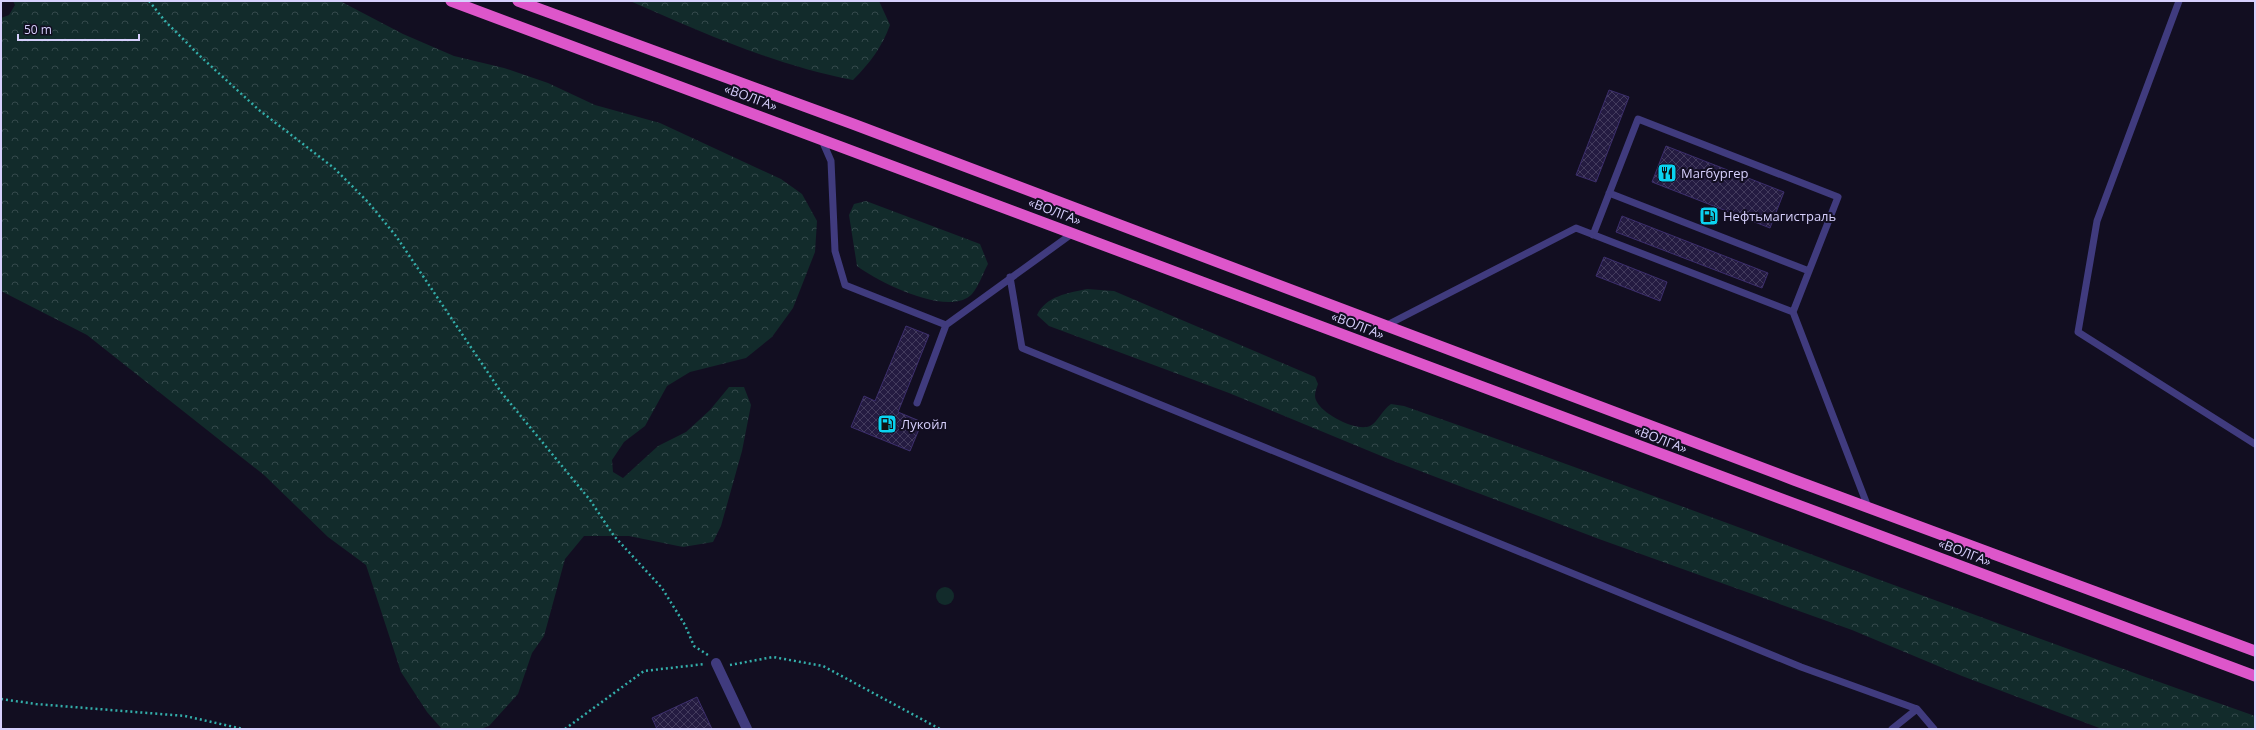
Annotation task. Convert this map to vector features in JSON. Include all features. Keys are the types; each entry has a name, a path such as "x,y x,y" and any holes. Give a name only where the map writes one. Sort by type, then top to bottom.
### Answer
{"highway":[{"name":"«ВОЛГА»","path":"451,1 821,138 2255,676"},
{"name":"«ВОЛГА»","path":"518,1 853,124 1868,507 2255,650"}],"street":[{"path":"716,663 747,729"}],"lane":[{"path":"2179,1 2097,221 2078,332 2255,444"},
{"path":"1593,235 1638,119 1838,197 1793,312 1868,507"},
{"path":"821,138 831,161 835,251 845,285 946,325"},
{"path":"1609,193 1809,271"},
{"path":"1387,325 1576,228 1793,312"},
{"path":"917,403 946,325 1010,277 1073,233"},
{"path":"1010,277 1022,348 1801,667 1917,710 1934,729"},
{"path":"1892,729 1917,710"}],"path":[{"path":"149,1 165,22 201,57 259,110 334,168 368,202 396,236 501,392 590,500 614,536 662,588 685,625 694,646 703,650 716,663"},
{"path":"565,729 644,671 716,663 729,665 773,657 823,666 940,729"},
{"path":"1,699 36,704 185,716 243,729"}],"green space":[{"path":"13,1 340,1 403,34 454,56 504,68 548,83 595,105 660,123 781,179 802,194 817,221 815,252 793,308 772,337 746,358 690,372 667,386 645,426 624,442 612,460 613,472 623,478 658,446 686,432 710,410 729,387 744,387 751,405 742,451 721,526 713,542 683,547 629,536 584,536 565,559 544,636 532,653 518,694 489,726 480,729 442,729 427,712 401,672 366,565 328,537 264,475 87,335 1,291 1,18 9,15 15,5"},
{"path":"630,1 879,1 890,25 875,54 853,80 824,74 767,57 685,25"},
{"path":"866,201 980,244 988,264 972,294 961,300 947,302 931,300 897,288 867,273 857,266 849,215 854,204"},
{"path":"1087,289 1114,291 1315,377 1318,384 1315,395 1317,402 1326,412 1340,421 1357,426 1370,426 1391,404 1404,406 2255,716 2255,729 2102,729 1962,676 1852,630 1599,539 1391,460 1229,393 1049,326 1037,315 1046,303 1052,299 1065,294"},
{"path":"941,587 949,587 954,592 952,603 949,605 941,605 936,600 936,592"}],"building":[{"path":"1609,90 1629,97 1596,182 1576,175"},
{"path":"1666,146 1784,192 1770,228 1652,182"},
{"path":"1622,216 1768,273 1762,288 1616,232"},
{"path":"1604,257 1667,282 1660,301 1596,276"},
{"path":"906,326 929,335 898,412 922,422 910,451 851,427 864,396 875,401"},
{"path":"697,697 712,729 657,729 652,718"}],"place":[{"name":"Магбургер","path":"1667,173"},
{"name":"Нефтьмагистраль","path":"1709,216"},
{"name":"Лукойл","path":"887,424"}]}
